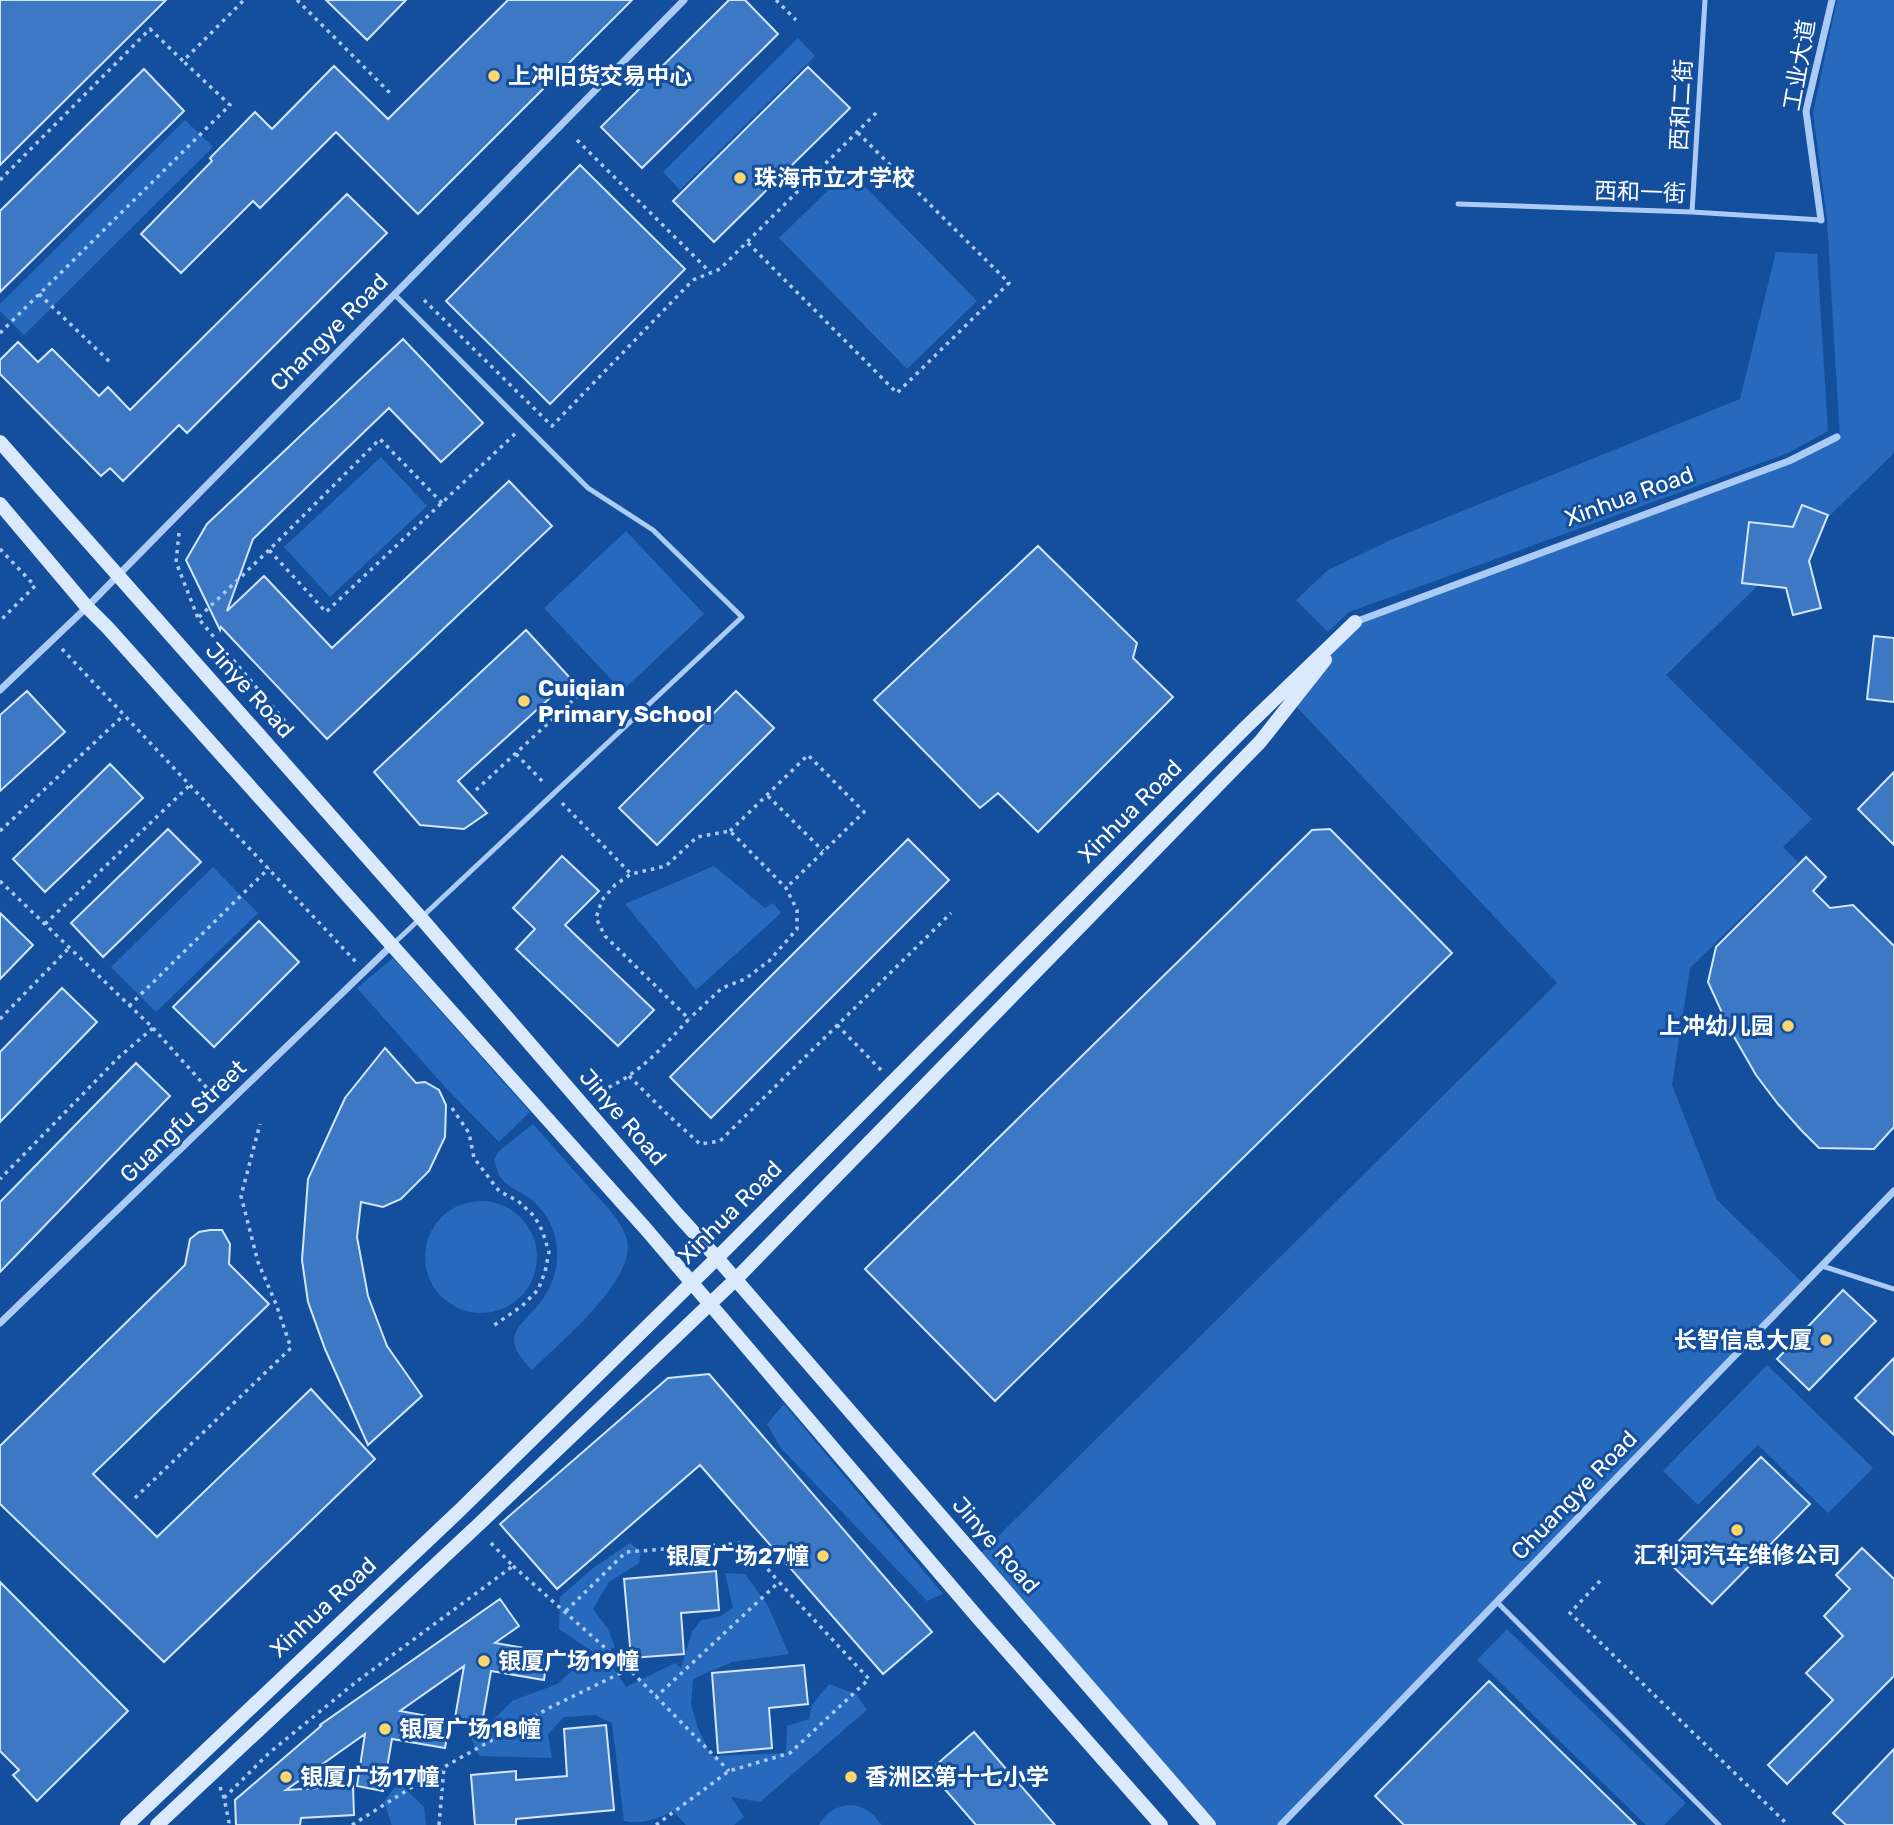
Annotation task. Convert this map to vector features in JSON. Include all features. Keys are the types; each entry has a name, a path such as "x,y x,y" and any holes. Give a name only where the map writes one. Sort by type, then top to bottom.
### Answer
{"main road":[{"name":"Jinye Road","path":"0,442 421,918 1209,1825"},
{"path":"0,505 88,607 636,1218 979,1619 1161,1825"},
{"name":"Xinhua Road","path":"127,1825 460,1510 717,1258 1237,736 1355,622"},
{"name":"Xinhua Road","path":"157,1825 735,1280 1260,742 1355,622"},
{"path":"460,1510 476,1527"}],"street":[{"name":"Changye Road","path":"0,690 88,607 684,0"},
{"name":"工业大道","path":"1821,220 1806,111 1832,0"},
{"name":"Xinhua Road","path":"1355,622 1788,461 1837,437"},
{"name":"Guangfu Street","path":"0,1323 392,945"},
{"name":"Chuangye Road","path":"1281,1825 1894,1191"}],"lane":[{"name":"西和二街","path":"1692,212 1705,0"},
{"name":"西和一街","path":"1458,204 1692,212 1821,220"},
{"path":"392,945 742,617 653,530 588,488 394,294"},
{"path":"1822,1266 1894,1289"},
{"path":"1497,1602 1719,1825"}],"path":[{"path":"183,61 244,0"},
{"path":"297,0 392,95"},
{"path":"776,0 796,20"},
{"path":"0,180 150,29 230,105 0,332"},
{"path":"424,300 552,426 694,280 720,270 879,110"},
{"path":"747,243 897,393 1009,283 857,132"},
{"path":"577,140 711,273"},
{"path":"39,294 112,364"},
{"path":"269,550 326,612 524,425"},
{"path":"198,618 380,439 442,503"},
{"path":"181,510 176,562 198,618 294,732"},
{"path":"0,549 35,586 0,621"},
{"path":"53,639 365,971"},
{"path":"476,790 596,679"},
{"path":"0,831 124,715"},
{"path":"516,754 631,874"},
{"path":"689,1020 605,936 596,918 602,900 615,885 631,874 666,866 697,837 730,831 808,755 864,812 786,888"},
{"path":"45,924 190,785"},
{"path":"768,796 823,851"},
{"path":"578,1099 604,1090 645,1065 722,988 745,979 769,961 797,929 797,911 786,888 730,831"},
{"path":"129,1006 268,869"},
{"path":"0,881 153,1028 224,1107"},
{"path":"629,1076 700,1144 720,1141 951,913"},
{"path":"0,1019 69,948"},
{"path":"837,1025 892,1082"},
{"path":"0,1179 119,1057 153,1028"},
{"path":"452,1108 469,1133 474,1158 499,1191 518,1201 534,1216 549,1252 538,1290 522,1306 493,1326"},
{"path":"135,1498 291,1348 258,1262 241,1196 260,1124"},
{"path":"476,1527 513,1566 629,1668 729,1771"},
{"path":"566,1611 626,1552 745,1543 869,1679 790,1753 729,1771 656,1825"},
{"path":"225,1798 269,1754 356,1682 513,1566"},
{"path":"1600,1581 1570,1613 1786,1823"},
{"path":"656,1697 779,1582"},
{"path":"352,1825 444,1767 551,1707 629,1668"},
{"path":"439,1825 444,1767"},
{"path":"214,1772 225,1798 228,1825"}],"shaded area":[{"path":"1837,0 1894,0 1894,453 1666,675 1812,819 1783,847 1798,862 1690,968 1672,1085 1717,1200 1804,1284 1281,1825 1209,1825 977,1557 1557,983 1292,702 1355,622 1840,439 1827,220 1813,113"},
{"path":"798,38 815,56 680,190 663,172"},
{"path":"185,120 213,147 24,335 0,311 0,304"},
{"path":"849,170 977,301 907,369 779,238"},
{"path":"1776,252 1817,254 1828,431 1788,453 1349,612 1328,632 1296,600 1328,570 1393,539 1740,399"},
{"path":"381,457 427,506 330,597 284,547"},
{"path":"626,531 704,614 622,691 544,608"},
{"path":"714,866 765,908 773,903 781,913 696,990 625,904"},
{"path":"213,867 258,913 156,1012 111,967"},
{"path":"393,958 530,1112 499,1142 445,1087 357,988"},
{"path":"533,1124 620,1224 627,1240 627,1256 620,1274 593,1310 532,1370 515,1347 515,1335 549,1288 556,1267 556,1241 550,1223 540,1207 504,1182 494,1160 499,1151"},
{"path":"481,1201 503,1205 521,1217 533,1235 537,1257 533,1279 521,1297 503,1309 481,1313 459,1309 441,1297 429,1279 425,1257 429,1235 441,1217 459,1205"},
{"path":"1767,1365 1873,1468 1828,1513 1758,1445 1698,1505 1663,1471"},
{"path":"784,1404 943,1594 927,1601 780,1447 767,1424"},
{"path":"630,1543 641,1551 639,1563 609,1582 593,1609 608,1629 615,1647 599,1655 607,1659 626,1687 675,1663 681,1668 692,1632 701,1620 719,1617 733,1608 725,1573 745,1574 767,1604 789,1654 732,1662 693,1679 691,1704 711,1756 786,1753 787,1726 809,1719 812,1705 829,1684 856,1694 867,1710 760,1802 731,1797 744,1817 734,1825 686,1825 673,1811 649,1820 624,1821 612,1723 595,1715 564,1717 548,1734 552,1758 479,1756 471,1738 512,1701 557,1684 593,1652 559,1629 560,1597 593,1568"},
{"path":"1507,1629 1686,1803 1664,1825 1646,1825 1477,1660"},
{"path":"398,1782 424,1807 426,1825 392,1825 384,1802"},
{"path":"852,1805 862,1807 882,1825 819,1825 833,1810"}],"building":[{"path":"0,0 166,0 0,165"},
{"path":"326,0 406,0 367,40"},
{"path":"508,0 632,0 418,214 336,132 260,208 253,201 181,273 141,234 255,112 272,129 334,66 388,119"},
{"path":"729,0 745,0 778,34 642,168 601,127"},
{"path":"808,67 850,108 714,242 673,201"},
{"path":"144,69 184,111 0,292 0,211"},
{"path":"580,165 685,269 550,404 446,301"},
{"path":"347,194 387,233 187,433 179,425 123,481 110,468 101,476 0,374 0,360 18,342 38,362 52,349 99,396 108,387 130,410"},
{"path":"403,339 483,423 441,462 389,408 253,539 227,611 264,576 332,648 509,481 552,526 327,739 221,627 220,630 186,560 207,524"},
{"path":"1802,505 1828,515 1809,561 1821,608 1793,615 1786,588 1742,583 1749,522 1793,527"},
{"path":"1038,546 1137,643 1133,658 1173,697 1038,832 998,793 980,808 874,700"},
{"path":"526,630 571,679 458,781 487,813 464,829 420,825 374,772"},
{"path":"1874,636 1894,638 1894,702 1867,699"},
{"path":"27,691 65,732 0,791 0,715"},
{"path":"736,691 774,728 657,845 619,808"},
{"path":"110,764 143,798 45,892 13,859"},
{"path":"1894,772 1894,845 1858,809"},
{"path":"168,829 201,862 103,957 71,923"},
{"path":"1330,829 1452,953 995,1401 865,1269 1312,830"},
{"path":"908,839 949,880 711,1118 670,1077"},
{"path":"562,856 599,891 565,925 654,1010 618,1046 516,949 535,929 513,908"},
{"path":"1806,857 1826,877 1813,891 1830,908 1853,905 1894,946 1894,1127 1874,1149 1819,1148 1801,1130 1756,1075 1729,1028 1708,982 1716,947"},
{"path":"0,913 33,945 0,979"},
{"path":"259,921 299,962 214,1047 173,1007"},
{"path":"62,988 97,1022 0,1122 0,1052"},
{"path":"385,1048 416,1083 425,1082 439,1090 446,1105 445,1137 429,1171 401,1199 383,1207 361,1202 357,1237 368,1296 387,1346 422,1396 368,1445 325,1349 308,1302 302,1260 308,1179 345,1098"},
{"path":"136,1063 170,1096 0,1272 0,1202"},
{"path":"222,1230 230,1244 229,1264 269,1304 93,1474 157,1537 311,1389 375,1459 164,1662 0,1504 0,1446 185,1265 190,1239 199,1232"},
{"name":"长智信息大厦","path":"1843,1290 1876,1321 1809,1390 1777,1359"},
{"path":"1894,1358 1894,1435 1855,1398"},
{"name":"银厦广场27幢","path":"709,1374 932,1632 883,1674 700,1465 557,1589 500,1524 668,1378"},
{"name":"汇利河汽车维修公司","path":"1761,1457 1810,1504 1712,1604 1663,1557"},
{"path":"1862,1548 1894,1579 1894,1676 1787,1784 1768,1765 1833,1700 1806,1673 1843,1636 1824,1616 1850,1589 1836,1575"},
{"path":"716,1571 719,1610 681,1613 684,1654 631,1658 624,1579"},
{"path":"0,1582 128,1711 37,1801 13,1775 19,1770 0,1751"},
{"path":"500,1599 519,1626 495,1643 548,1652 544,1680 491,1671 482,1723 455,1718 464,1666 400,1711 450,1720 445,1748 392,1739 383,1791 357,1786 365,1734 286,1790 353,1786 354,1815 301,1818 300,1825 236,1825 235,1800 320,1725"},
{"path":"804,1665 808,1704 769,1708 772,1748 718,1753 712,1673"},
{"path":"1489,1681 1636,1825 1404,1825 1375,1796"},
{"path":"606,1725 614,1810 516,1819 516,1825 475,1825 471,1775 516,1771 516,1780 567,1776 564,1729"},
{"path":"974,1732 1055,1825 976,1825 929,1771"},
{"path":"1894,1749 1894,1825 1846,1825 1833,1813"}],"place":[{"name":"上冲旧货交易中心","path":"494,76"},
{"name":"珠海市立才学校","path":"740,178"},
{"name":"Cuiqian Primary School","path":"524,701"},
{"name":"上冲幼儿园","path":"1788,1026"},
{"name":"长智信息大厦","path":"1826,1340"},
{"name":"汇利河汽车维修公司","path":"1737,1530"},
{"name":"银厦广场27幢","path":"823,1556"},
{"name":"银厦广场19幢","path":"484,1661"},
{"name":"银厦广场18幢","path":"385,1729"},
{"name":"银厦广场17幢","path":"286,1777"},
{"name":"香洲区第十七小学","path":"851,1777"}]}
